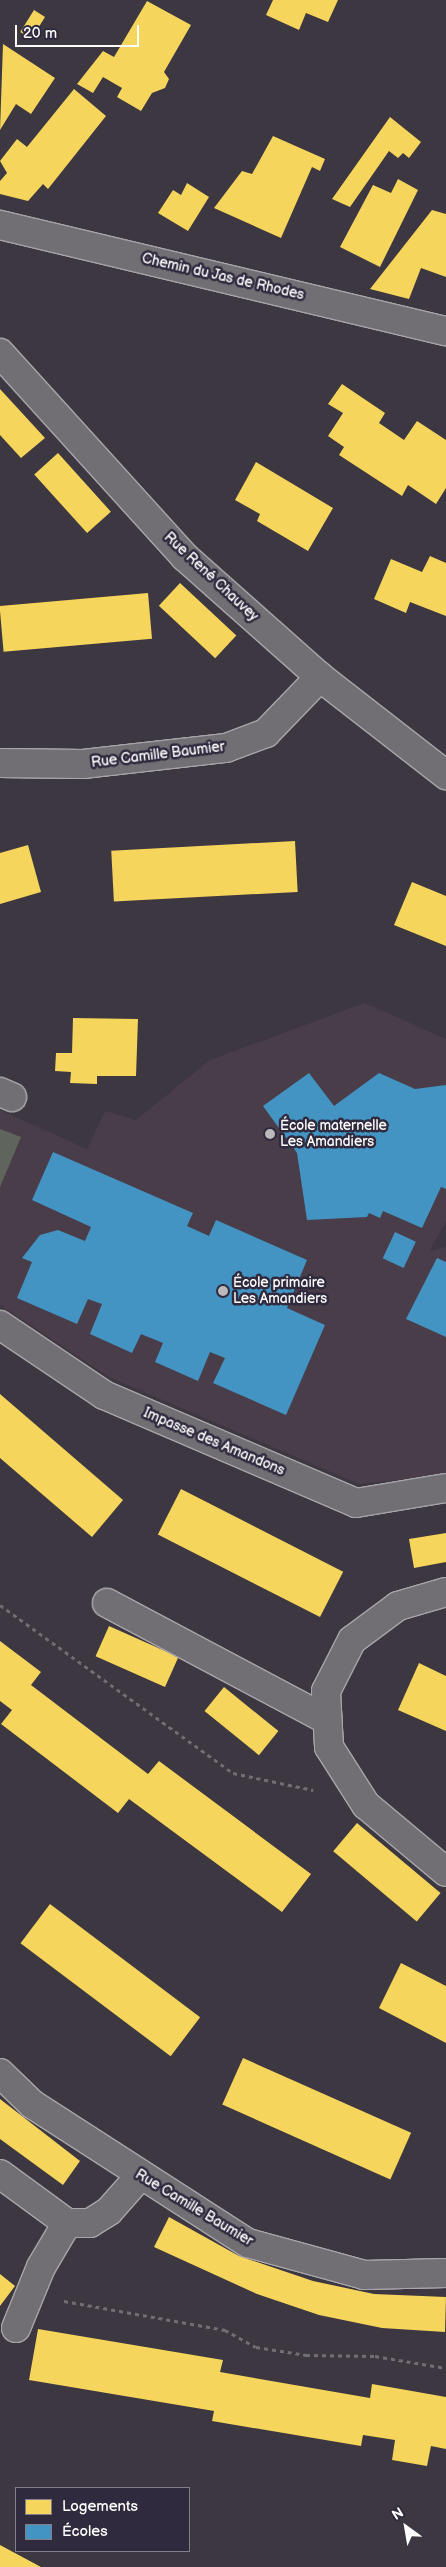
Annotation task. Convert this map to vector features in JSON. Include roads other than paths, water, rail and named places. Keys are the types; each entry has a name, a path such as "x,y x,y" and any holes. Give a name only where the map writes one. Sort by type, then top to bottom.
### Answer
{"street":[{"name":"Chemin du Jas de Rhodes","path":"0,226 446,331"},
{"name":"Rue René Chauvey","path":"0,353 185,558 320,677 446,775"},
{"name":"Rue Camille Baumier","path":"0,763 83,764 226,748 266,733 320,677"},
{"name":"Impasse des Amandons","path":"0,1325 104,1395 356,1503 446,1488"},
{"path":"446,1592 398,1606 352,1640 326,1691 329,1747 366,1805 446,1872"},
{"path":"106,1603 327,1720"},
{"name":"Rue Camille Baumier","path":"0,2073 32,2104 140,2176 248,2243 364,2275 446,2273"},
{"path":"0,2174 67,2223 90,2223 109,2212 140,2176"},
{"path":"16,2328 29,2295 67,2223"}],"place":[{"name":"École maternelle Les Amandiers","path":"270,1134"},
{"name":"École primaire Les Amandiers","path":"223,1291"}]}
